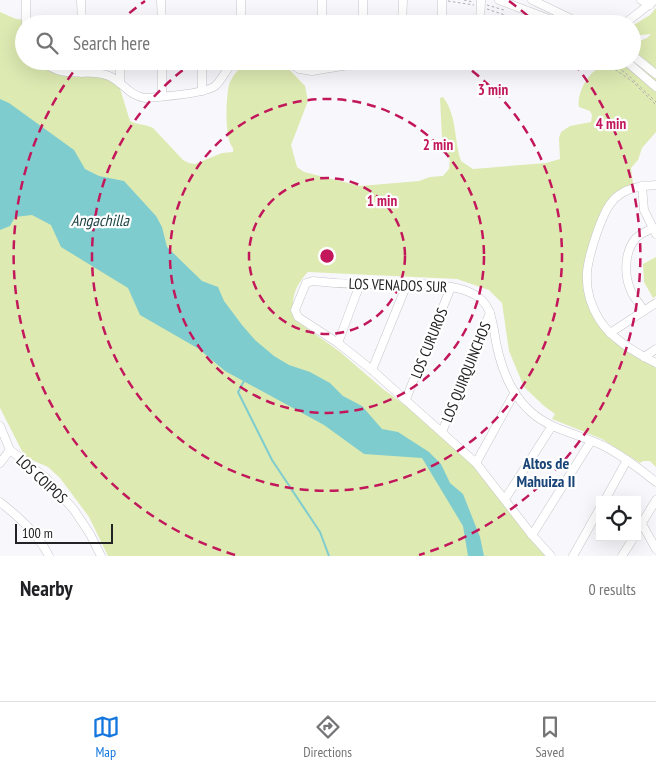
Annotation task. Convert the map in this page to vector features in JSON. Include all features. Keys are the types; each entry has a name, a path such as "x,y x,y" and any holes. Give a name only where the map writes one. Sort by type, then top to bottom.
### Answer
{"street":[{"path":"26,0 26,15"},
{"path":"81,0 82,15"},
{"path":"161,0 162,15"},
{"path":"241,0 241,15"},
{"path":"322,0 322,15"},
{"path":"363,0 363,15"},
{"path":"402,15 403,0"},
{"path":"442,15 443,0"},
{"path":"498,0 538,15"},
{"path":"532,0 563,15"},
{"path":"641,0 653,3"},
{"path":"636,15 653,3"},
{"path":"641,62 656,74"},
{"path":"56,70 108,76 137,97 145,98 202,91 215,86 225,70"},
{"path":"120,70 120,83"},
{"path":"162,70 162,96"},
{"path":"202,70 202,91"},
{"path":"303,70 327,70"},
{"path":"636,70 656,87"},
{"path":"642,186 643,204 654,231 637,237 630,246 626,270 631,291 644,311"},
{"path":"656,186 642,186 624,192 611,203 605,212 589,255 587,271 589,295 595,312 610,333 644,357 656,363"},
{"name":"LOS VENADOS SUR","path":"491,311 472,293 451,287 313,281 308,282 304,287 295,310 296,315 338,343 406,398 476,463 532,535 551,556"},
{"path":"338,343 360,284"},
{"path":"372,370 406,284"},
{"name":"LOS CURUROS","path":"406,398 451,287"},
{"path":"610,333 656,303"},
{"path":"491,311 499,355 515,392 530,411 552,426 605,447 627,460 656,482"},
{"name":"LOS QUIRQUINCHOS","path":"442,432 491,311"},
{"path":"644,357 656,349"},
{"path":"476,463 515,392"},
{"name":"LOS COIPOS","path":"0,426 10,450 45,477 65,498 82,522 101,556"},
{"path":"505,499 552,426"},
{"path":"532,535 591,441"},
{"path":"0,463 10,450"},
{"path":"607,496 627,460"},
{"path":"641,525 656,500"},
{"path":"0,502 25,522 41,540 49,556"},
{"path":"573,556 596,515"},
{"path":"641,530 656,549"},
{"path":"622,556 631,541"}],"path":[{"path":"443,0 481,3 510,15"},
{"path":"464,0 506,11"},
{"path":"616,70 633,82 656,105"},
{"path":"621,70 656,102"}],"green space":[{"path":"656,8 656,132 642,148 638,160 631,168 633,184 618,193 607,204 600,217 592,247 587,296 620,345 628,352 656,368 656,467 650,461 640,463 602,439 552,419 555,414 524,387 509,351 502,303 489,290 457,279 308,272 299,283 294,294 295,320 339,351 383,389 417,414 475,466 549,556 108,556 89,517 60,478 48,467 25,457 0,408 0,12 15,19 15,70 58,70 69,76 98,74 118,82 130,121 153,128 183,160 189,163 195,164 222,153 233,152 227,127 228,91 229,85 238,70 290,70 305,86 308,101 291,145 297,167 304,172 360,186 419,181 430,177 443,176 449,169 450,161 442,138 440,98 443,97 451,112 461,161 473,169 546,163 560,159 559,138 561,132 570,126 591,122 592,115 590,111 579,107 582,88 590,75 595,70 641,70 641,40 651,34 641,35 641,20 650,15"},
{"path":"656,257 656,296 653,298 644,282 643,264"}],"water":[{"name":"Angachilla","path":"0,99 9,103 74,150 85,169 99,176 124,181 156,216 162,227 167,247 202,281 218,287 224,301 242,325 255,340 274,356 289,365 310,372 330,383 343,396 362,406 382,429 398,432 429,452 441,464 450,483 463,494 480,537 484,556 468,556 463,526 422,458 364,454 324,425 225,371 199,349 140,315 128,288 61,247 51,225 32,215 15,217 10,226 0,230"}],"waterway":[{"path":"244,381 238,392 272,460 320,532 329,556"}],"district":[{"name":"Altos de Mahuiza II","path":"546,472"}]}
